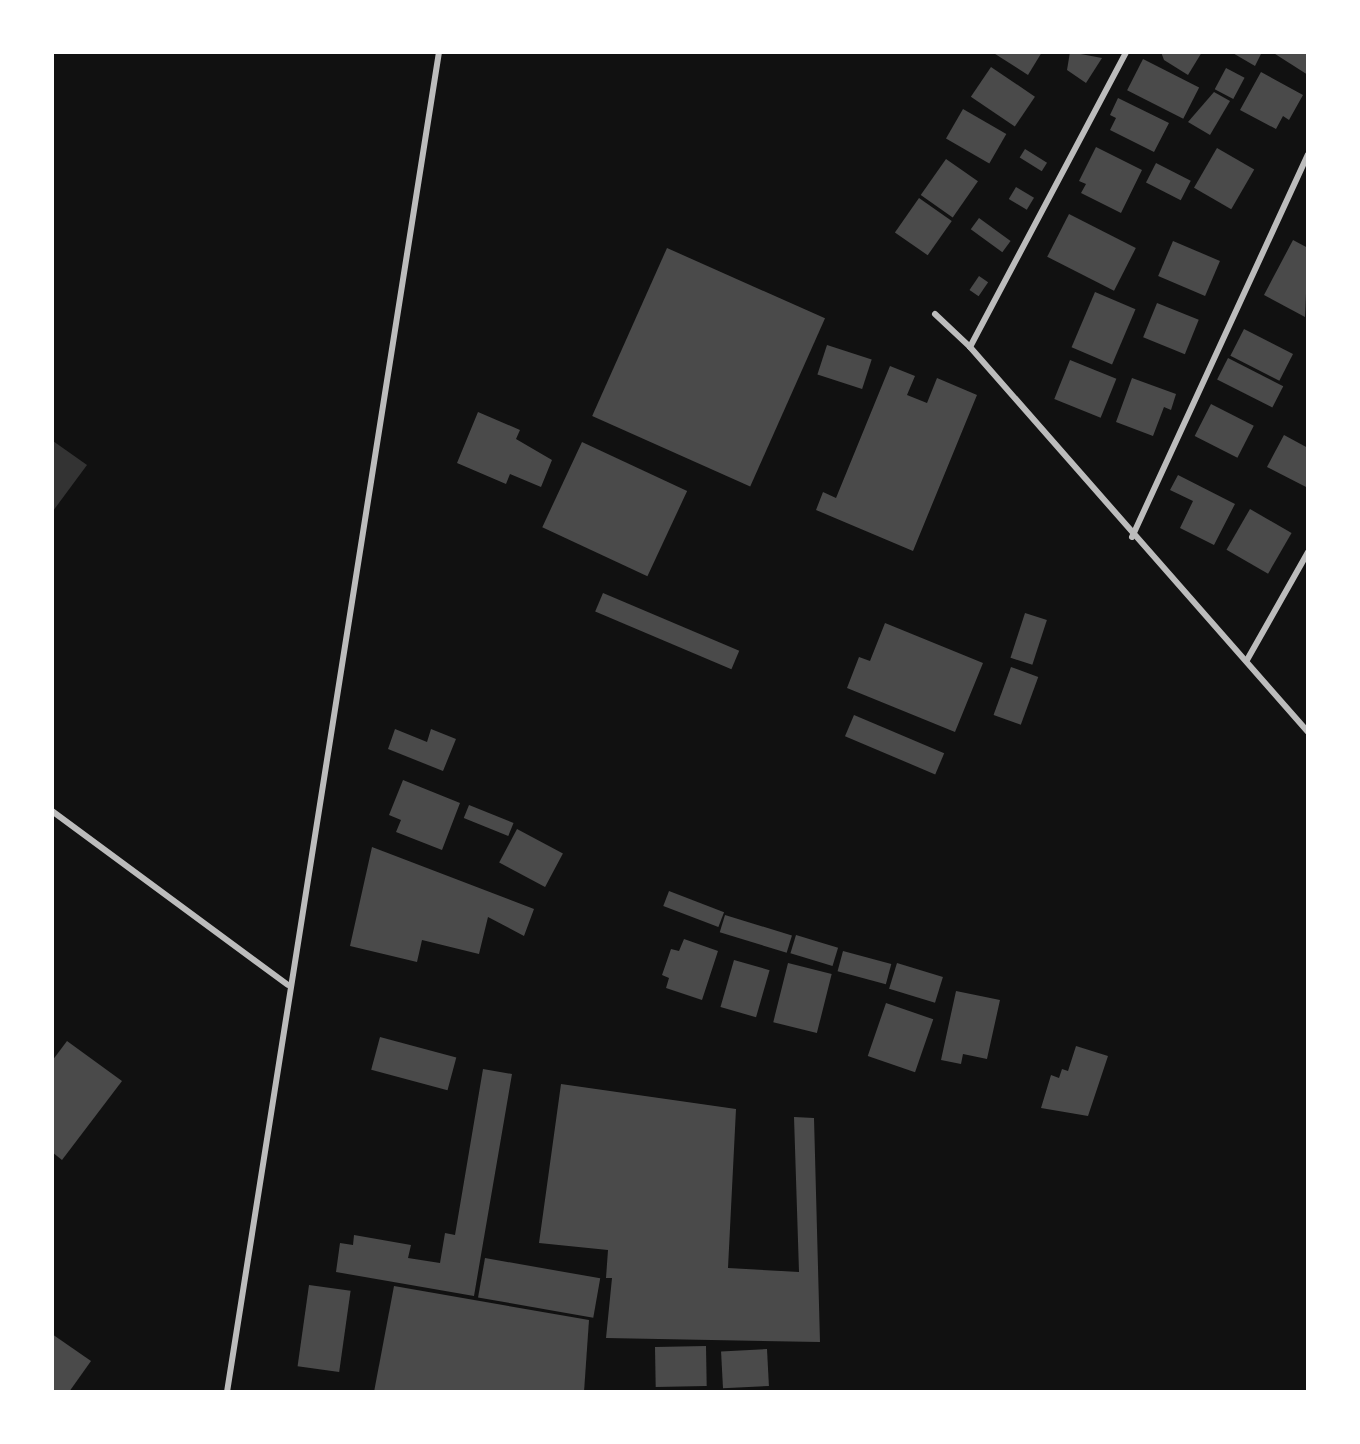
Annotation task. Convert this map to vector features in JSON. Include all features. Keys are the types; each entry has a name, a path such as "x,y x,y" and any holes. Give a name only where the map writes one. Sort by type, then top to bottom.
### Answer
{"street":[{"path":"227,1392 288,985 439,52"},
{"path":"970,347 1126,52"},
{"path":"1132,537 1308,155"},
{"path":"935,314 970,347 1132,537 1247,660 1308,732"},
{"path":"1247,660 1308,552"},
{"path":"52,811 288,985"}],"shaded area":[{"path":"53,441 87,465 53,511"}],"building":[{"path":"992,52 1042,52 1028,75"},
{"path":"1070,52 1102,58 1086,83 1067,70"},
{"path":"1161,52 1202,52 1188,75 1164,60"},
{"path":"1231,52 1262,52 1255,66"},
{"path":"1272,52 1308,52 1308,75"},
{"path":"1143,59 1199,88 1183,119 1127,90"},
{"path":"991,67 1035,97 1015,126 971,97"},
{"path":"1226,68 1245,78 1233,99 1215,89"},
{"path":"1261,72 1303,95 1289,120 1283,116 1276,129 1240,110"},
{"path":"1214,92 1230,101 1210,135 1188,122"},
{"path":"1118,98 1169,123 1154,152 1110,130 1116,118 1110,115"},
{"path":"963,109 1006,134 989,163 946,138"},
{"path":"1096,147 1142,170 1121,213 1081,193 1086,184 1079,181"},
{"path":"1217,148 1254,170 1231,209 1194,188"},
{"path":"1025,149 1047,163 1042,171 1020,157"},
{"path":"946,159 978,181 953,217 921,195"},
{"path":"1156,163 1191,181 1181,200 1146,183"},
{"path":"1016,187 1034,198 1027,210 1009,199"},
{"path":"919,198 952,221 928,255 895,232"},
{"path":"1069,214 1136,248 1114,291 1047,257"},
{"path":"979,218 1011,241 1002,252 971,229"},
{"path":"1293,240 1308,248 1305,317 1264,295"},
{"path":"1173,241 1220,261 1205,296 1158,276"},
{"path":"667,248 825,318 750,486 592,416"},
{"path":"979,276 988,282 979,296 969,290"},
{"path":"1095,292 1136,309 1112,364 1072,347"},
{"path":"1157,303 1199,320 1185,354 1143,337"},
{"path":"1244,329 1293,354 1279,381 1230,356"},
{"path":"827,345 872,360 862,389 817,374"},
{"path":"1228,358 1283,386 1272,408 1217,379"},
{"path":"1070,360 1116,379 1101,418 1054,399"},
{"path":"890,366 915,376 907,395 927,403 937,378 977,395 913,551 816,510 823,492 836,498"},
{"path":"1132,378 1176,394 1171,410 1164,407 1153,436 1116,422"},
{"path":"1211,404 1254,426 1237,458 1195,436"},
{"path":"478,412 520,430 516,439 552,460 541,487 510,474 506,484 457,463"},
{"path":"1284,435 1308,448 1308,488 1267,467"},
{"path":"582,442 687,491 647,576 542,527"},
{"path":"1178,475 1235,504 1214,545 1180,528 1193,501 1170,490"},
{"path":"1250,509 1292,533 1268,574 1226,550"},
{"path":"603,593 739,651 731,669 595,611"},
{"path":"1025,613 1047,620 1032,665 1010,658"},
{"path":"885,623 983,663 955,732 847,688 859,657 870,661"},
{"path":"1011,667 1038,677 1021,725 994,715"},
{"path":"854,715 944,753 935,774 845,736"},
{"path":"395,729 427,742 431,729 456,739 443,771 388,749"},
{"path":"403,780 460,803 442,850 396,832 401,820 389,815"},
{"path":"469,805 514,823 508,836 464,818"},
{"path":"517,829 563,853 545,887 499,863"},
{"path":"372,847 534,909 524,936 488,917 479,954 422,940 417,962 350,946"},
{"path":"669,891 724,912 718,927 663,906"},
{"path":"725,915 792,935 787,953 720,932"},
{"path":"796,935 838,948 833,966 790,953"},
{"path":"684,939 718,951 702,1000 666,988 669,978 662,975 671,949 679,951"},
{"path":"843,951 891,964 886,984 838,971"},
{"path":"734,960 770,970 756,1017 720,1007"},
{"path":"788,963 832,974 817,1033 773,1022"},
{"path":"897,963 943,977 935,1003 889,989"},
{"path":"956,991 1000,1000 987,1059 963,1054 961,1064 941,1060"},
{"path":"886,1003 933,1019 915,1072 868,1056"},
{"path":"380,1037 456,1057 448,1090 371,1070"},
{"path":"67,1041 122,1081 62,1160 52,1152 52,1061"},
{"path":"1076,1046 1108,1056 1088,1116 1041,1108 1051,1075 1059,1078 1062,1069 1068,1071"},
{"path":"483,1069 512,1074 474,1296 336,1272 340,1243 353,1245 354,1235 411,1245 408,1258 440,1263 445,1233 455,1235"},
{"path":"561,1084 736,1109 728,1268 799,1272 794,1117 814,1118 820,1342 606,1338 612,1278 606,1278 608,1250 539,1243"},
{"path":"485,1258 600,1278 593,1318 478,1297"},
{"path":"309,1285 351,1291 339,1372 298,1366"},
{"path":"394,1286 589,1320 584,1392 374,1392"},
{"path":"52,1334 91,1361 69,1392 52,1392"},
{"path":"706,1346 707,1386 656,1387 655,1347"},
{"path":"767,1349 769,1386 723,1388 721,1351"}]}
